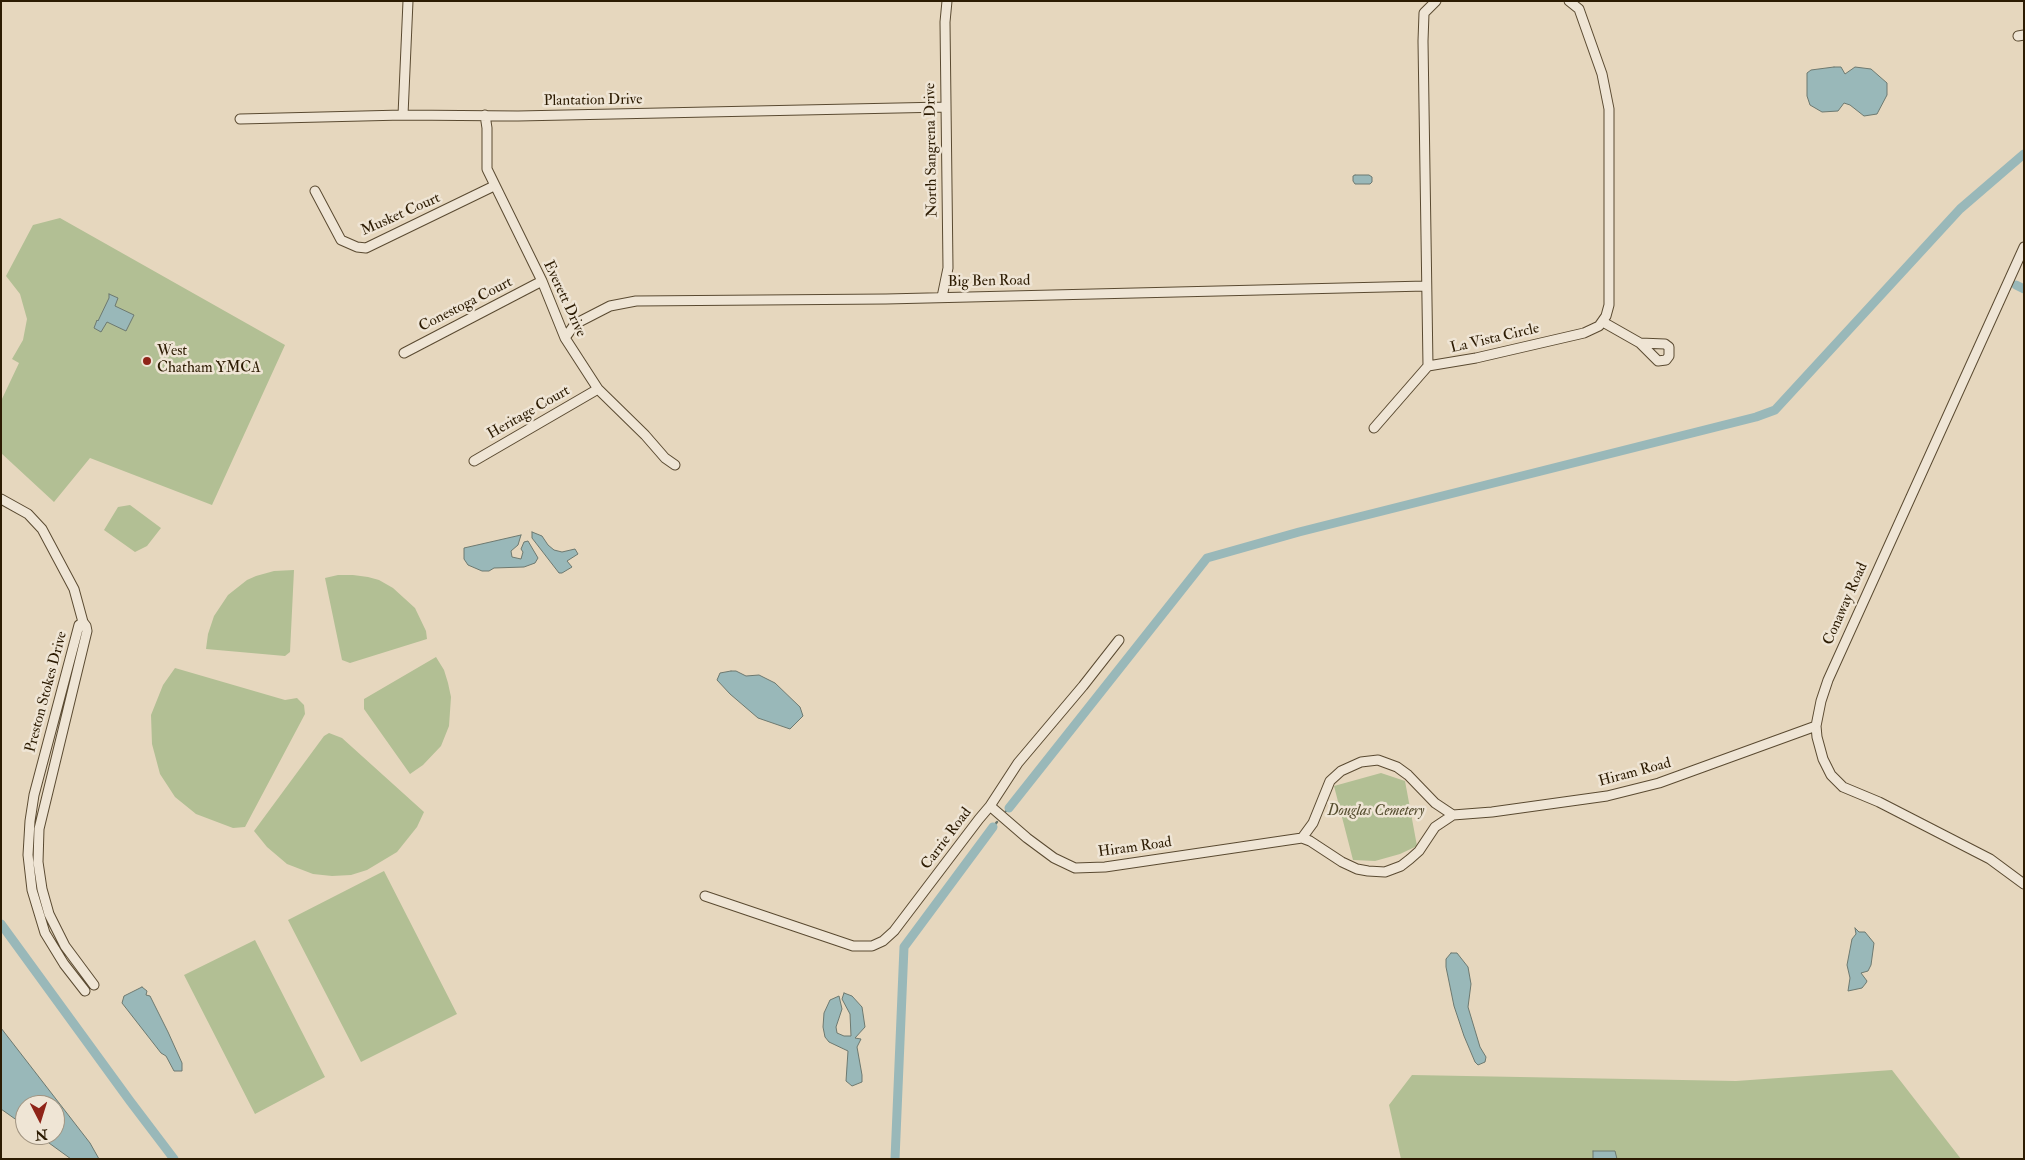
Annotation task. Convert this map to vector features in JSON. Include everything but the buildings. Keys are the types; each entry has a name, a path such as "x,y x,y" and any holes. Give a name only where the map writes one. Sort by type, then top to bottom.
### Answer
{"street":[{"path":"403,115 408,1"},
{"name":"North Sangrena Drive","path":"942,297 948,268 945,22 947,1"},
{"name":"La Vista Circle","path":"1436,1 1424,13 1423,42 1428,366 1476,358 1584,333 1603,322"},
{"path":"1570,1 1579,10 1602,74 1609,109 1608,305 1603,322 1640,343"},
{"name":"Plantation Drive","path":"240,119 403,115 521,116 946,107"},
{"name":"Everett Drive","path":"485,115 487,128 487,169 542,281 566,338 598,389 645,435 665,458 675,465"},
{"name":"Musket Court","path":"314,191 341,240 356,247 366,248 494,186"},
{"name":"Conaway Road","path":"2024,248 1828,680 1816,726 1816,737 1823,759 1831,775 1843,786 1879,802 1990,859 2024,884"},
{"name":"Conestoga Court","path":"404,353 542,281"},
{"name":"Big Ben Road","path":"566,338 575,324 610,306 636,301 886,299 1426,286"},
{"path":"1374,428 1428,366"},
{"name":"Heritage Court","path":"474,461 598,389"},
{"path":"1,499 28,514 42,529 74,589 83,622"},
{"name":"Preston Stokes Drive","path":"85,991 64,964 45,933 32,890 28,855 34,795 79,625 83,622 87,631 39,829 38,862 42,889 49,914 65,946 94,985"},
{"name":"Carrie Road","path":"705,896 852,946 872,946 883,940 894,931 990,806 1018,763 1083,686 1118,640"},
{"name":"Hiram Road","path":"1453,815 1549,806 1613,795 1659,783 1816,726"},
{"path":"1378,760 1397,767 1408,774 1435,803 1453,815 1435,828 1410,859 1401,866 1385,872 1368,872 1357,869 1302,838 1313,823 1330,781 1342,771 1361,762 1378,760"},
{"name":"Hiram Road","path":"990,806 1027,838 1054,858 1075,868 1104,867 1302,838"}],"green space":[{"name":"West Chatham YMCA","path":"60,218 285,345 212,505 90,458 54,502 1,453 1,401 19,363 12,359 23,340 27,319 20,294 6,276 33,225"},
{"path":"130,505 161,528 147,546 135,552 104,530 118,507"},
{"path":"294,570 290,652 285,656 206,649 208,634 214,616 228,595 247,580 256,576 274,571"},
{"path":"338,575 368,577 379,580 393,588 415,608 426,631 427,639 350,663 342,660 325,578"},
{"path":"436,657 444,670 451,697 449,726 441,746 423,765 410,774 364,709 364,699"},
{"path":"175,668 285,700 297,698 304,705 305,714 245,827 233,828 196,814 175,797 160,774 152,744 151,715 163,685"},
{"path":"329,733 342,738 424,812 417,827 397,852 367,870 351,875 313,874 287,864 267,847 254,831 324,736"},
{"name":"Douglas Cemetery","path":"1381,773 1405,781 1417,846 1400,854 1375,861 1353,860 1334,786"},
{"path":"384,871 457,1014 361,1062 288,920"},
{"path":"255,940 325,1077 255,1114 184,975"},
{"path":"1892,1070 1961,1159 1401,1159 1389,1105 1412,1075 1736,1081"}],"water":[{"path":"1841,67 1845,74 1855,67 1871,69 1887,83 1887,95 1877,114 1864,116 1850,105 1844,103 1838,111 1822,112 1810,105 1807,96 1807,73 1811,70"},
{"path":"1369,175 1372,177 1372,182 1370,184 1355,184 1353,176"},
{"path":"109,294 118,298 115,306 134,315 126,331 107,322 101,332 94,328 109,298"},
{"path":"532,532 542,536 554,550 562,552 575,549 578,554 567,561 572,567 559,573 532,538"},
{"path":"521,535 518,545 511,551 512,557 521,559 523,552 521,549 524,542 528,541 538,558 535,563 524,567 494,568 489,571 482,571 468,565 464,559 464,548"},
{"path":"736,671 746,676 759,675 775,683 800,707 803,716 790,729 758,718 717,680 720,673"},
{"path":"1855,928 1859,932 1865,932 1874,943 1871,965 1868,971 1861,973 1867,981 1866,983 1862,988 1848,991 1850,978 1847,965 1852,939 1856,934"},
{"path":"1451,953 1457,953 1468,967 1471,984 1468,1007 1480,1047 1486,1057 1485,1062 1478,1065 1464,1036 1454,1006 1446,967 1446,959"},
{"path":"142,987 147,991 146,995 150,996 168,1032 182,1063 182,1071 174,1071 166,1056 161,1053 122,1003 124,996"},
{"path":"844,993 852,996 862,1007 865,1027 855,1038 861,1039 857,1047 862,1082 852,1086 846,1081 848,1051 829,1042 825,1037 823,1027 824,1013 830,1000 839,996 842,1009 836,1027 837,1033 851,1036 850,1014 842,999"},
{"path":"1,1028 53,1095 15,1095 15,1119 1,1109"},
{"path":"65,1111 90,1143 99,1159 71,1159 52,1145 65,1145"},
{"path":"1593,1151 1615,1151 1617,1159 1593,1159"}],"waterway":[{"path":"1009,808 1207,558 1299,532 1756,417 1775,410 1960,209 2024,154"},
{"path":"2016,285 2024,289"},
{"path":"1006,811 1009,808"},
{"path":"993,827 997,822"},
{"path":"895,1159 904,947 993,827"},
{"path":"1,924 174,1159"}],"place":[{"name":"West Chatham YMCA","path":"147,361"}]}
